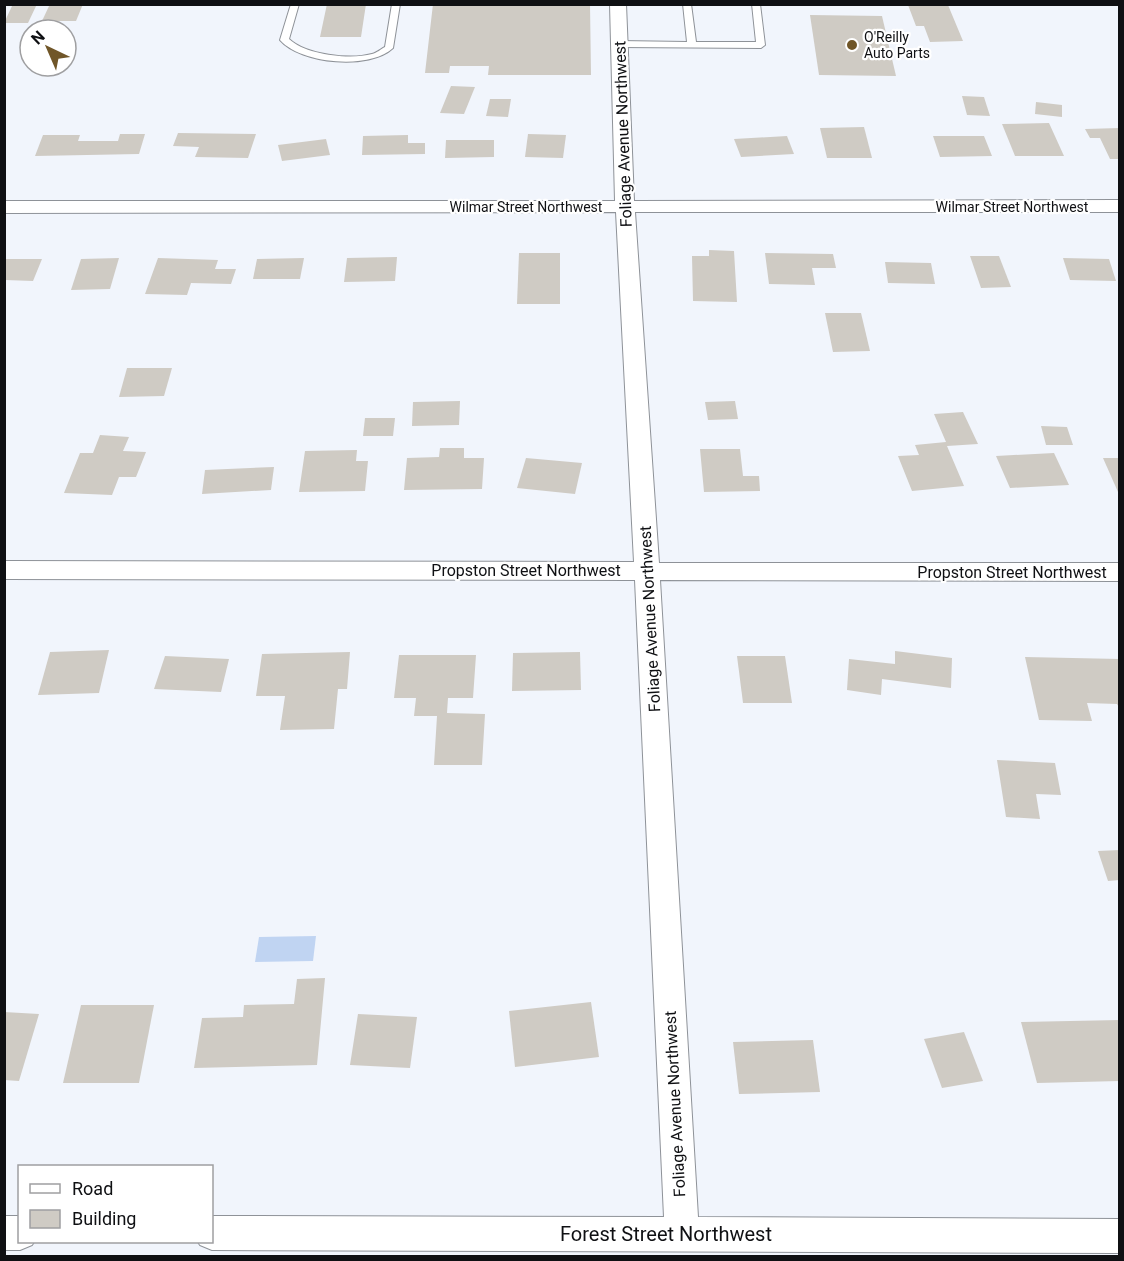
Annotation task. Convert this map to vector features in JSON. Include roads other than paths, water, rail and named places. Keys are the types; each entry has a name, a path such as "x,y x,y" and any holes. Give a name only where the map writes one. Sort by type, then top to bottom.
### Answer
{"street":[{"name":"Foliage Avenue Northwest","path":"618,4 625,207 682,1233"},
{"name":"Wilmar Street Northwest","path":"4,207 1119,206"},
{"name":"Propston Street Northwest","path":"4,570 1119,572"},
{"name":"Forest Street Northwest","path":"213,1233 1119,1236"}],"lane":[{"path":"295,4 284,40 289,47 307,54 326,57 375,57 389,48 396,4"},
{"path":"687,4 692,44"},
{"path":"619,44 761,45 756,4"}],"water":[{"path":"316,936 313,961 255,962 259,937"}],"place":[{"name":"O'Reilly Auto Parts","path":"852,45"}]}
